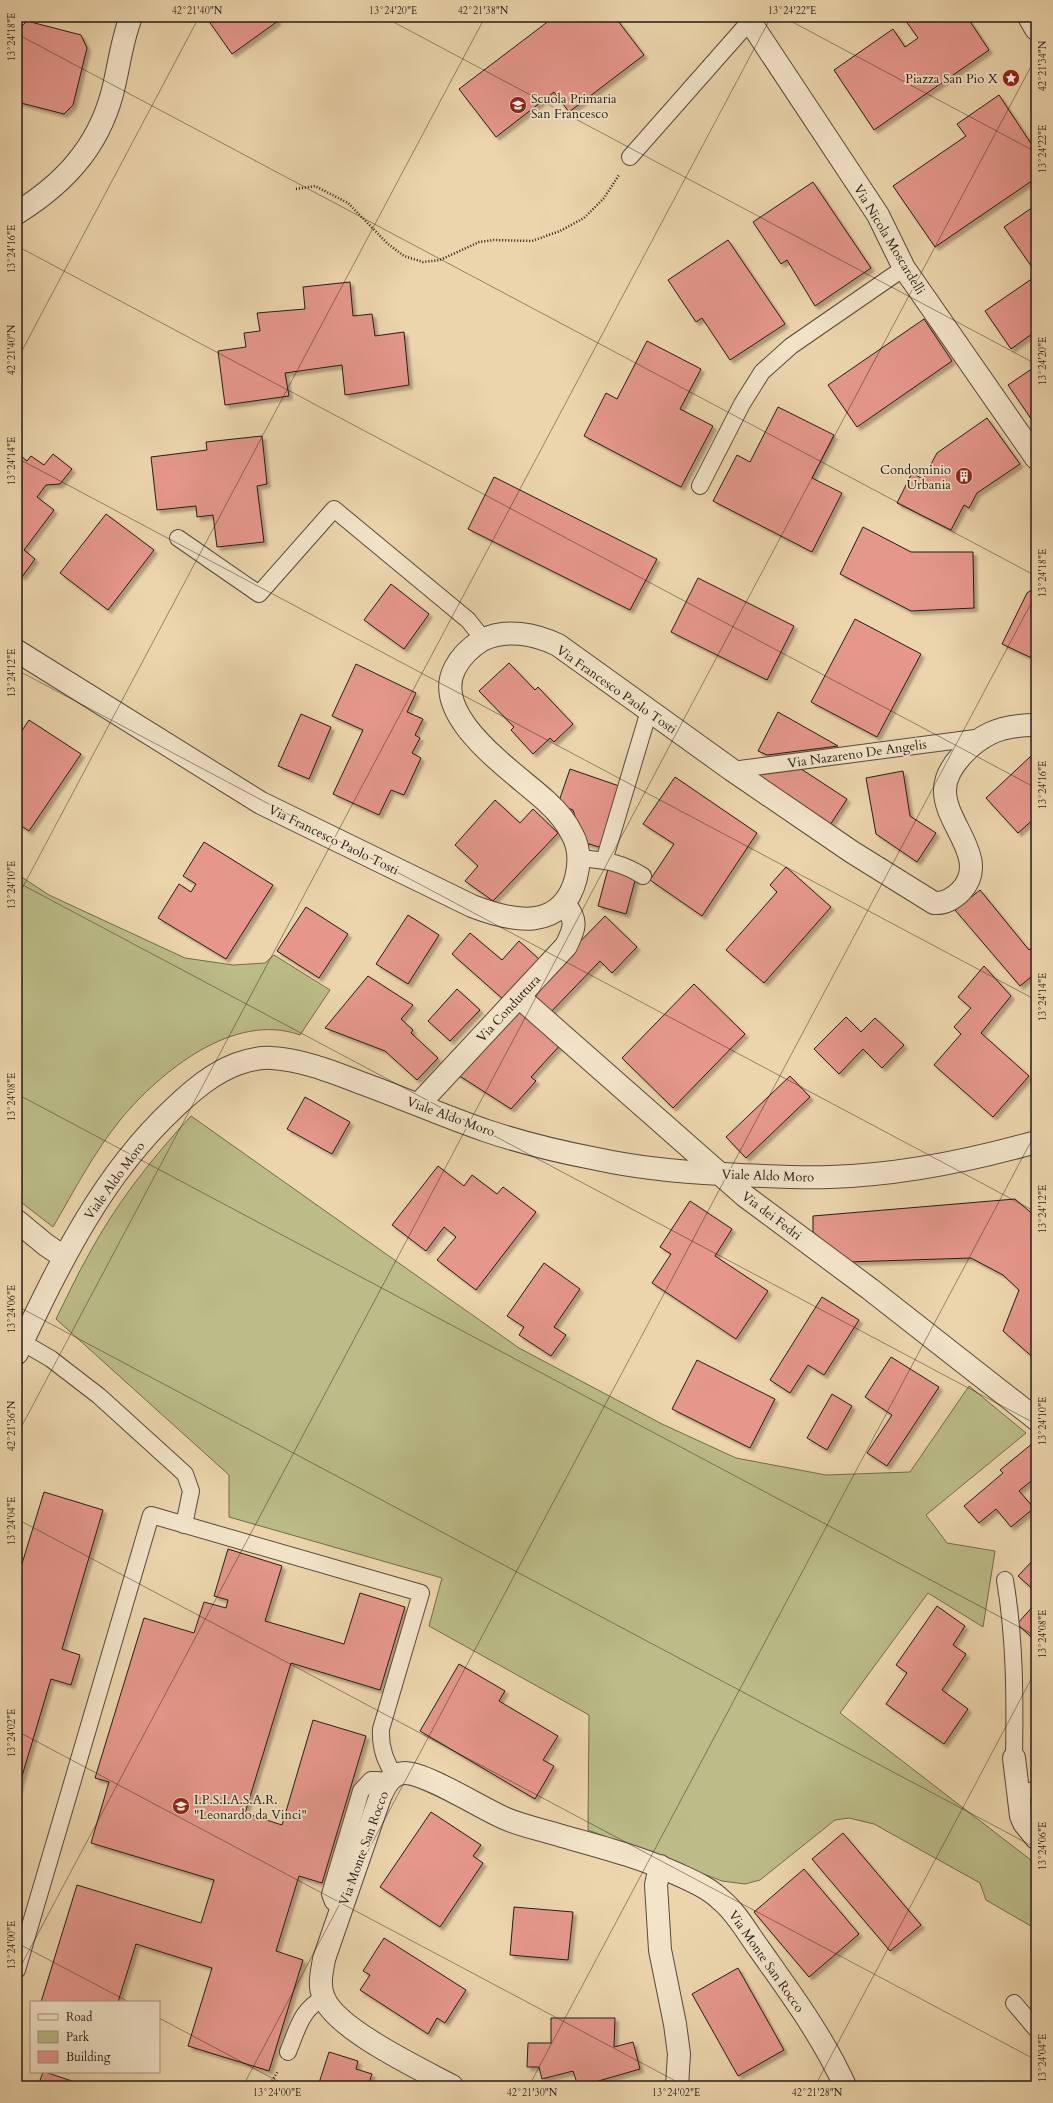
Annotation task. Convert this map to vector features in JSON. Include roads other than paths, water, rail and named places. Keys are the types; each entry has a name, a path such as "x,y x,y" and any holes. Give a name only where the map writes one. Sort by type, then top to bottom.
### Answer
{"street":[{"path":"17,213 57,185 73,168 92,139 108,108 122,44 132,17"},
{"name":"Via Nicola Moscardelli","path":"748,19 878,215 904,268 1036,458"},
{"name":"Via Francesco Paolo Tosti","path":"17,651 261,803 472,906 501,916 525,920 547,914 564,904 573,887 579,858 577,844 557,812 493,755 460,719 453,699 452,677 460,660 469,649 484,640 501,635 522,634 549,641 571,654 732,770 858,856 930,902 939,903 955,898 962,890 968,879 971,866 969,853 946,800 946,782 955,764 962,755 983,737 1002,729 1036,725"},
{"name":"Via Conduttura","path":"419,1104 562,951 570,939 574,927 574,917 564,904"},
{"name":"Via dei Fedri","path":"519,997 720,1174 1034,1413"},
{"name":"Viale Aldo Moro","path":"20,1348 64,1257 106,1188 137,1146 162,1119 202,1083 239,1063 269,1057 305,1064 419,1104 486,1130 537,1146 623,1164 720,1174 794,1177 869,1174 951,1163 1006,1151 1036,1142"},
{"path":"17,1221 46,1245 64,1257"},
{"path":"1014,1758 1026,1792 1021,1816 1024,1823 1036,1838"},
{"name":"Via Monte San Rocco","path":"452,2086 354,2031 337,2017 324,1999 320,1983 342,1907 380,1796 391,1780 405,1773 417,1775 506,1818 616,1851 660,1866 712,1892 729,1907 810,2022 845,2086"},
{"path":"660,1866 656,1885 660,1950 675,2024 679,2054 677,2086"}],"lane":[{"path":"630,157 748,19"},
{"path":"700,486 742,404 762,372 791,346 904,268"},
{"path":"178,538 259,594 334,508 468,620 484,640"},
{"path":"604,860 649,711"},
{"name":"Via Nazareno De Angelis","path":"732,770 946,740 983,737"},
{"path":"579,858 604,860 627,866 643,876"},
{"path":"20,1348 51,1359 99,1396 185,1474 191,1491 184,1525"},
{"path":"17,1970 151,1515 421,1593 381,1729 381,1742 391,1780"},
{"path":"1005,1580 1011,1620 1015,1667 1014,1758"},
{"path":"288,2052 306,2012 314,2004 324,1999"},
{"path":"1014,2003 1036,2029"}],"place":[{"name":"Piazza San Pio X","path":"1011,78"},
{"name":"Scuola Primaria San Francesco","path":"518,105"},
{"name":"Condominio Urbania","path":"964,476"},
{"name":"I.P.S.I.A.S.A.R. \"Leonardo da Vinci\"","path":"181,1806"}]}
